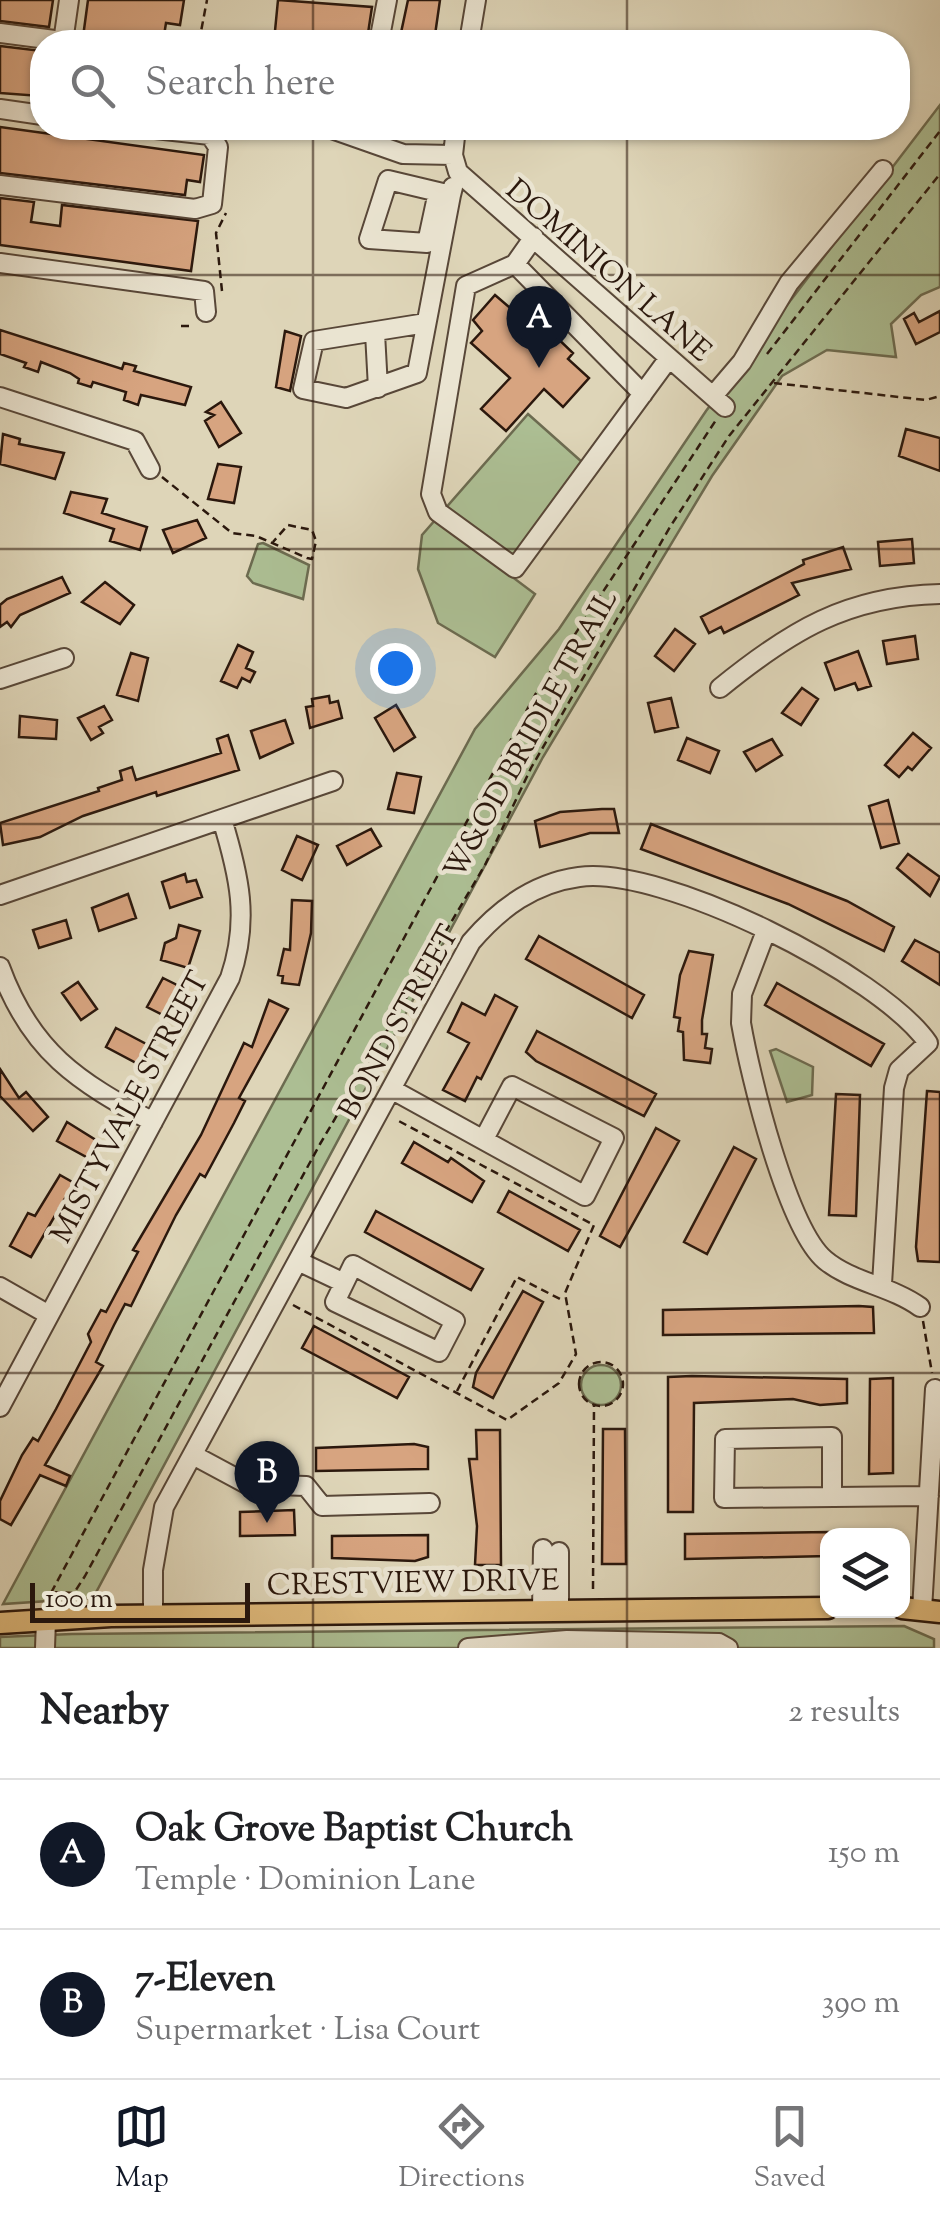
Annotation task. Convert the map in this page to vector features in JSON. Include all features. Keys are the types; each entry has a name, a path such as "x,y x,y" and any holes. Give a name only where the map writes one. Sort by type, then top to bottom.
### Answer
{"main road":[{"name":"CRESTVIEW DRIVE","path":"0,1623 154,1616 820,1608"}],"street":[{"path":"67,30 69,0"},
{"path":"381,30 387,0"},
{"path":"471,30 476,0"},
{"path":"0,33 30,37"},
{"path":"0,110 30,114"},
{"path":"0,185 206,209 212,204 218,147 213,140"},
{"path":"377,140 403,154 455,164"},
{"path":"444,194 388,180 369,239 427,244 455,164 456,140"},
{"name":"DOMINION LANE","path":"455,164 719,402"},
{"path":"719,402 788,283 883,170"},
{"path":"426,324 314,341 304,389 346,398 417,373 426,324 444,194"},
{"path":"534,237 515,264 466,286 431,494 438,512 514,568 669,358"},
{"path":"0,263 204,290 204,319"},
{"path":"515,264 643,394"},
{"path":"375,333 378,388"},
{"path":"0,397 135,441 150,469"},
{"path":"720,688 810,622 853,606 940,594"},
{"path":"0,679 64,658"},
{"path":"0,895 334,780"},
{"name":"MISTYVALE STREET","path":"0,1407 238,956 244,909 241,884 222,819"},
{"name":"BOND STREET","path":"154,1616 156,1536 164,1507 298,1261 398,1093 471,942 491,918 534,890 583,876 632,878 766,931 900,1009 928,1043 898,1070 894,1088 882,1284"},
{"path":"766,931 742,994 741,1023 796,1219 824,1260 882,1284 920,1308"},
{"path":"0,966 12,999 45,1049 87,1086 153,1122"},
{"path":"398,1093 585,1196 614,1138 512,1086 484,1140"},
{"path":"298,1261 342,1282"},
{"path":"353,1265 455,1320 439,1352 334,1302 342,1282 353,1265"},
{"path":"0,1287 50,1314"},
{"path":"922,1610 935,1389"},
{"path":"832,1497 832,1437 725,1438 724,1498 832,1497 928,1496"},
{"path":"193,1454 247,1484 306,1486 322,1506 430,1504"},
{"path":"550,1610 551,1551"},
{"path":"41,1620 45,1648"},
{"path":"468,1648 568,1640 719,1644 728,1648"}],"path":[{"path":"201,30 207,0"},
{"path":"762,361 940,131"},
{"name":"W&OD BRIDLE TRAIL","path":"52,1592 74,1593 85,1576 320,1144 485,865 531,768 574,699 613,622 728,436 940,174"},
{"path":"222,294 216,234 227,206"},
{"path":"181,326 204,319"},
{"path":"772,383 926,400 940,396"},
{"path":"41,1620 52,1592 536,695 719,402"},
{"path":"150,469 232,533 273,542 312,558 316,542 312,530 288,525 273,542"},
{"path":"278,1297 507,1420 566,1375 576,1346 566,1302 568,1284 594,1226 394,1119 398,1093"},
{"path":"456,1392 518,1277 566,1302"},
{"path":"920,1308 935,1389"},
{"path":"596,1363 618,1370 621,1394 610,1405 594,1405 582,1395 580,1379 596,1363"},
{"path":"566,1375 580,1379"},
{"path":"593,1589 594,1405"}],"green space":[{"path":"940,105 940,287 921,295 891,324 896,357 827,350 782,376 712,476 543,757 93,1598 3,1604 475,729 559,629 706,411"},
{"path":"528,414 582,462 503,570 535,594 495,657 438,623 418,569 422,535"},
{"path":"258,544 309,565 303,599 253,583 247,576"},
{"path":"776,1049 813,1067 812,1095 787,1102 770,1051"},
{"path":"601,1365 615,1371 621,1385 615,1399 601,1405 587,1399 581,1385 587,1371"},
{"path":"904,1626 934,1639 934,1648 0,1648 0,1637 72,1634"}],"building":[{"path":"0,0 53,0 49,27 0,21"},
{"path":"88,0 184,0 180,25 166,23 165,30 84,30"},
{"path":"278,0 372,7 369,30 275,30"},
{"path":"408,0 440,0 436,30 402,30"},
{"path":"0,46 30,50 30,95 0,93"},
{"path":"0,127 30,131 30,140 95,140 204,155 200,182 187,180 185,195 0,173"},
{"path":"0,198 34,202 31,222 60,226 62,205 198,221 191,271 0,245"},
{"path":"495,295 544,337 550,331 573,353 568,359 589,378 563,407 544,389 506,431 481,409 510,378 471,343 482,331 473,320"},
{"path":"940,311 940,332 916,344 904,319 914,313 919,322"},
{"path":"0,330 122,369 124,363 136,366 134,371 191,387 185,405 141,395 138,405 124,400 126,392 93,382 91,387 78,383 79,379 70,373 41,362 38,372 24,367 26,363 0,354"},
{"path":"285,331 301,336 290,391 276,387"},
{"path":"221,402 241,433 219,447 205,421 214,415 206,412"},
{"path":"906,429 940,438 940,471 899,456"},
{"path":"3,434 20,439 19,444 64,453 55,479 0,464"},
{"path":"218,464 241,467 234,503 208,499"},
{"path":"71,492 107,499 102,513 147,527 140,550 110,541 114,529 64,513"},
{"path":"197,520 206,538 173,553 163,530"},
{"path":"912,539 914,563 880,566 878,542"},
{"path":"843,547 851,569 792,583 799,595 724,633 721,627 709,633 701,617 804,564 803,560"},
{"path":"62,577 70,593 20,615 11,627 7,622 0,627 0,605 7,599"},
{"path":"105,582 134,605 120,624 82,602"},
{"path":"675,629 695,644 674,671 655,656"},
{"path":"915,636 918,659 887,664 883,641"},
{"path":"238,645 253,652 246,668 255,672 250,682 242,678 237,688 221,681"},
{"path":"858,651 871,686 858,690 855,683 835,690 825,663"},
{"path":"131,653 148,658 138,701 117,695"},
{"path":"802,688 818,699 801,725 782,713"},
{"path":"329,696 330,703 338,701 342,718 310,728 306,707 313,706 312,699"},
{"path":"671,698 678,727 655,732 648,703"},
{"path":"396,705 415,737 394,751 375,718"},
{"path":"104,706 112,720 99,727 103,733 91,740 78,718"},
{"path":"20,716 57,720 56,739 19,737"},
{"path":"285,720 293,743 260,758 251,731"},
{"path":"913,733 931,748 912,770 908,767 899,777 885,765"},
{"path":"228,735 239,770 157,796 156,792 83,816 40,837 3,845 0,823 99,791 98,788 122,780 120,771 132,767 136,780 221,753 217,739"},
{"path":"687,738 719,751 710,773 678,760"},
{"path":"772,739 782,755 756,771 744,752"},
{"path":"397,773 421,777 414,813 388,809"},
{"path":"888,800 899,843 881,848 869,806"},
{"path":"614,809 619,833 590,833 540,847 535,821 560,812"},
{"path":"651,824 847,901 894,927 884,951 788,904 641,849"},
{"path":"371,829 381,846 347,865 337,846"},
{"path":"297,836 318,845 302,880 282,870"},
{"path":"908,854 940,877 930,896 897,868"},
{"path":"185,874 187,882 196,880 202,897 170,908 162,882"},
{"path":"128,894 136,918 99,931 92,908"},
{"path":"292,900 312,901 311,933 299,985 282,983 283,976 278,975 284,949 290,950"},
{"path":"66,920 71,938 39,948 33,930"},
{"path":"179,925 200,931 188,968 161,960 165,943 176,938"},
{"path":"539,936 644,995 632,1018 526,959"},
{"path":"915,940 940,953 940,985 902,961"},
{"path":"689,951 713,955 702,1020 702,1034 707,1034 705,1048 712,1049 710,1063 684,1060 683,1032 678,1031 680,1018 674,1017 680,975"},
{"path":"163,978 181,987 165,1016 147,1007"},
{"path":"78,982 97,1009 81,1020 62,993"},
{"path":"777,983 884,1044 871,1066 765,1005"},
{"path":"495,995 517,1007 481,1079 477,1077 465,1101 443,1090 469,1043 448,1032 462,1003 485,1015"},
{"path":"269,1000 288,1009 239,1098 245,1101 205,1177 200,1174 176,1215 131,1306 125,1304 96,1362 103,1366 45,1465 70,1476 66,1486 40,1475 11,1525 0,1519 0,1501 22,1455 33,1438 38,1441 56,1409 91,1342 88,1334 101,1310 106,1312 138,1252 133,1250 201,1135 244,1043 252,1047"},
{"path":"116,1028 150,1046 140,1065 106,1047"},
{"path":"537,1031 656,1094 644,1116 536,1061 526,1052"},
{"path":"0,1069 19,1098 26,1092 48,1117 33,1131 0,1096"},
{"path":"927,1091 940,1092 940,1262 918,1261 916,1247"},
{"path":"836,1094 860,1095 856,1216 829,1215"},
{"path":"67,1122 99,1142 90,1159 57,1141"},
{"path":"656,1128 679,1141 620,1247 600,1236"},
{"path":"414,1142 448,1162 451,1158 484,1181 472,1202 402,1163"},
{"path":"734,1147 756,1159 707,1254 684,1242"},
{"path":"60,1175 74,1183 31,1257 10,1246 28,1213 35,1216"},
{"path":"509,1191 580,1230 568,1251 498,1212"},
{"path":"376,1211 483,1269 471,1290 365,1232"},
{"path":"523,1291 543,1302 493,1398 473,1387 476,1373"},
{"path":"873,1307 874,1333 663,1335 663,1310"},
{"path":"314,1326 409,1377 397,1398 302,1348"},
{"path":"668,1377 847,1379 847,1403 820,1405 793,1399 694,1403 693,1512 668,1512"},
{"path":"893,1378 893,1473 869,1474 870,1379"},
{"path":"603,1429 625,1429 626,1564 602,1564"},
{"path":"476,1430 500,1430 501,1565 475,1565 477,1526 469,1459 477,1459"},
{"path":"414,1444 428,1447 428,1469 316,1471 316,1448"},
{"path":"294,1510 295,1535 240,1536 240,1512"},
{"path":"820,1532 820,1556 685,1559 685,1534"},
{"path":"428,1535 428,1557 415,1561 332,1558 332,1536"}],"place":[{"name":"Oak Grove Baptist Church","path":"539,368"},
{"name":"7-Eleven","path":"267,1523"}]}
